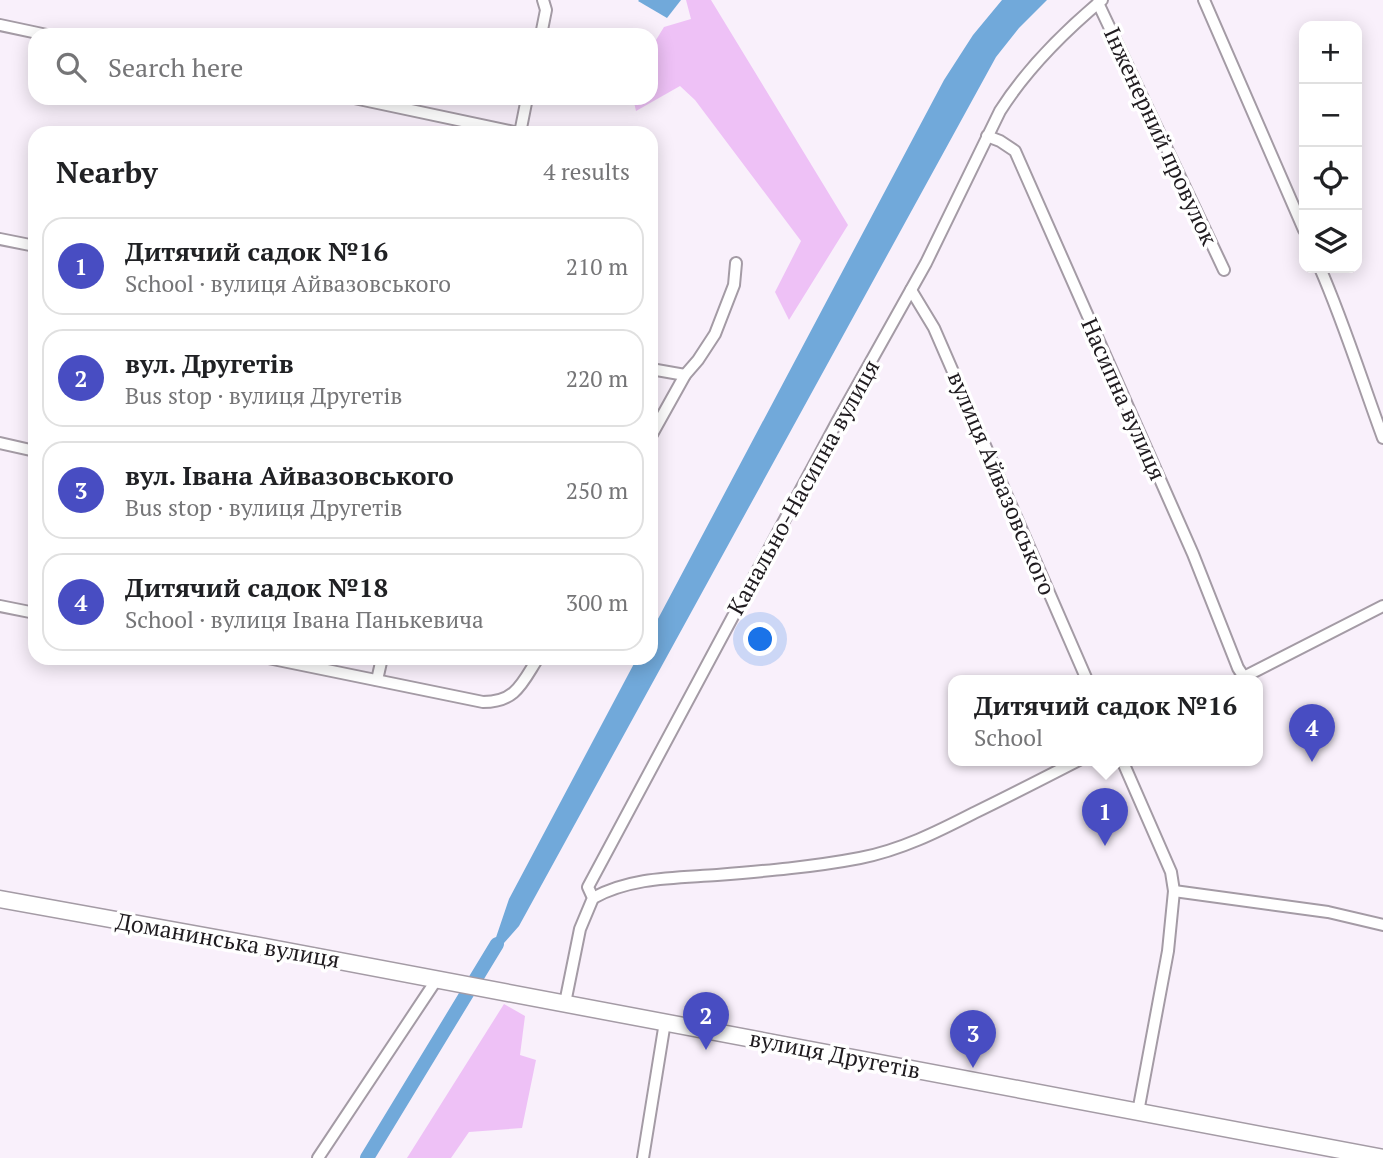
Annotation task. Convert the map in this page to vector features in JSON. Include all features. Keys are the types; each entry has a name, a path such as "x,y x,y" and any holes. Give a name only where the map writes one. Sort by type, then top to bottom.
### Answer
{"main road":[{"name":"Доманинська вулиця","path":"0,898 493,989"},
{"name":"вулиця Другетів","path":"493,989 1383,1158"}],"street":[{"path":"542,0 546,10 542,28"},
{"path":"1204,0 1299,218"},
{"name":"Канально-Насипна вулиця","path":"565,1003 580,929 593,898 588,887 926,263 1000,111 1015,88 1053,46 1100,1"},
{"name":"Інженерний провулок","path":"1100,1 1224,270"},
{"path":"0,25 28,31"},
{"path":"386,105 480,126"},
{"path":"521,126 525,105"},
{"name":"Насипна вулиця","path":"987,136 1015,150 1193,554 1240,675"},
{"path":"0,239 28,245"},
{"path":"658,423 685,374 715,334 734,285 736,264"},
{"path":"1322,273 1339,312 1383,438"},
{"name":"вулиця Айвазовського","path":"911,290 934,328 1085,675"},
{"path":"658,370 685,374"},
{"path":"0,443 28,449"},
{"path":"0,606 28,612"},
{"path":"1247,675 1383,606"},
{"path":"303,665 483,702 496,702 513,694 533,665"},
{"path":"377,680 380,665"},
{"path":"593,898 625,885 649,880 785,869 888,852 924,838 1067,766"},
{"path":"1125,766 1171,872 1174,891 1168,951 1138,1112"},
{"path":"1174,891 1328,912 1383,925"},
{"path":"318,1158 436,979"},
{"path":"643,1158 664,1022"}],"shaded area":[{"path":"686,0 711,0 848,225 789,320 775,292 801,241 695,100 680,86 658,98 658,37 664,27 691,19"},
{"path":"635,105 647,105 636,111"},
{"path":"504,1004 525,1016 520,1055 536,1060 522,1128 469,1132 451,1158 407,1158"}],"water":[{"path":"639,0 681,0 667,18"},
{"path":"1002,0 1047,0 1019,28 996,57 519,926 488,961 509,899 633,665 658,665 658,619 944,80 973,35"}],"waterway":[{"path":"367,1158 497,944"}],"place":[{"name":"Дитячий садок №18","path":"1312,762"},
{"name":"Дитячий садок №16","path":"1105,846"},
{"name":"вул. Другетів","path":"706,1050"},
{"name":"вул. Івана Айвазовського","path":"973,1068"}]}
